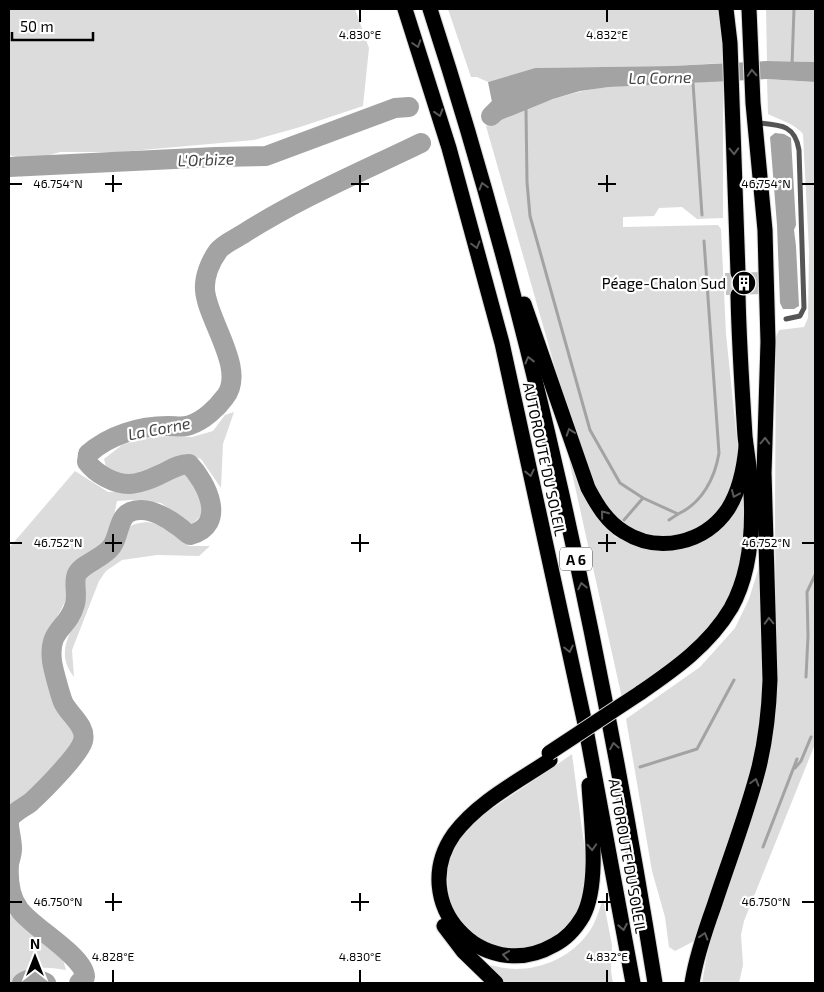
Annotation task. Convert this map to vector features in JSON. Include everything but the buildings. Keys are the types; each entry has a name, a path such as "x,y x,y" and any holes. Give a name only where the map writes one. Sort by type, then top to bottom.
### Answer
{"highway":[{"name":"AUTOROUTE DU SOLEIL","path":"405,9 449,148 502,343 585,724 633,983"},
{"name":"AUTOROUTE DU SOLEIL","path":"430,9 451,74 490,211 572,541 602,681 655,983"},
{"path":"726,9 730,43 738,273"},
{"path":"692,983 708,922 754,783 766,734 770,680 764,473 768,342 767,278 765,230 753,103 750,9"},
{"path":"490,211 571,435 588,488 610,521 623,532 656,544 680,542 703,533 717,522 733,500 743,470 746,447"},
{"path":"496,983 462,951 440,920 432,892 432,865 444,836 466,810 489,793 549,757 640,697 703,644 726,615 738,592 746,563 751,524 751,486 746,447 738,295"},
{"path":"640,697 661,688 703,654 736,612 745,593 752,567 764,473"},
{"path":"549,757 469,818 453,836 441,860 439,885 441,898 448,916 464,936 489,952 518,956 540,952 564,938 578,924 585,911 592,890 593,865 585,724"}],"lane":[{"path":"755,123 778,125 793,132 797,139 799,150 804,308 800,316 786,319"}],"shaded area":[{"path":"9,9 355,9 369,48 363,106 254,140 120,152 60,152 36,159 25,159 9,155"},
{"path":"448,9 720,9 724,63 672,66 535,68 488,82 477,77 471,77"},
{"path":"766,9 815,9 815,62 767,61"},
{"path":"767,79 815,82 815,744 744,921 741,935 743,965 739,983 702,983 707,955 776,689 776,337 779,330 804,327 808,318 809,251 803,134 792,125 768,114"},
{"path":"723,80 723,218 697,219 682,207 659,208 654,216 623,217 623,227 718,225 721,229 726,334 739,460 735,483 724,506 707,525 686,533 666,537 637,531 619,521 602,502 587,466 556,371 486,126 516,113 577,92 623,86"},
{"path":"234,412 223,444 221,488 201,459 189,455 130,475 118,474 106,467 104,459 122,445 140,439 170,436 192,437 213,431 225,415"},
{"path":"564,437 598,516 615,537 644,548 687,547 713,535 731,519 743,492 747,492 744,544 735,585 726,608 691,649 622,698"},
{"path":"75,471 108,492 135,491 184,473 199,487 205,511 192,525 161,503 132,500 117,501 112,525 101,550 79,561 70,570 68,596 56,619 48,629 46,661 60,710 72,726 76,737 55,769 9,808 9,548"},
{"path":"146,522 170,530 189,546 210,546 199,556 157,555 122,560 106,571 99,581 72,650 74,677 68,667 65,648 82,602 85,580 91,572 114,555 131,526"},
{"path":"759,567 766,689 750,781 698,939 675,951 669,947 665,917 652,871 626,719 700,667 735,628 749,599"},
{"path":"572,754 586,870 586,886 578,913 561,933 540,945 517,949 493,946 472,935 456,915 447,881 449,862 453,850 470,826"},
{"path":"603,899 612,945 611,971 613,983 502,983 480,963 515,969 536,967 556,960 574,948 589,932"},
{"path":"9,914 63,960 66,970 36,968 22,973 13,983 9,983"}],"water":[{"path":"767,61 815,62 815,82 767,79 609,87 580,91 553,99 496,122 488,82 535,68 672,66"},
{"path":"775,133 784,134 791,138 799,306 794,309 783,309 780,303 777,225 770,137"}],"waterway":[{"path":"792,65 794,9"},
{"path":"693,83 702,215"},
{"name":"La Corne","path":"491,116 506,101"},
{"name":"L'Orbize","path":"9,167 266,156 395,108 409,107"},
{"path":"526,110 527,182 530,216 590,430 620,483 643,498"},
{"name":"La Corne","path":"9,825 9,820 12,816 31,802 68,764 83,741 84,736 80,725 63,702 53,665 52,650 56,635 72,613 75,604 75,581 77,574 112,546 123,518 133,511 145,510 155,513 170,520 190,535 202,530 208,522 211,513 207,492 196,472 189,464 177,466 144,481 123,484 111,480 95,470 87,462 88,454 96,447 125,433 157,426 185,426 195,423 209,414 225,397 231,386 229,359 207,302 205,290 208,270 220,248 308,197 421,143"},
{"path":"678,514 694,503 706,489 714,472 719,453 704,241"},
{"path":"624,520 643,498 678,514 669,520"},
{"path":"806,677 808,636 807,592 815,575"},
{"path":"640,767 697,749 734,680"},
{"path":"795,768 801,761 811,737"},
{"path":"763,847 797,759"},
{"name":"La Corne","path":"9,826 12,849 9,864 10,888 16,904 25,916 76,960 83,969 85,977 79,983"},
{"name":"La Corne","path":"22,983 34,979 46,983"}],"tunnel":[{"path":"738,273 738,295"}],"place":[{"name":"Péage-Chalon Sud","path":"744,283"}]}
